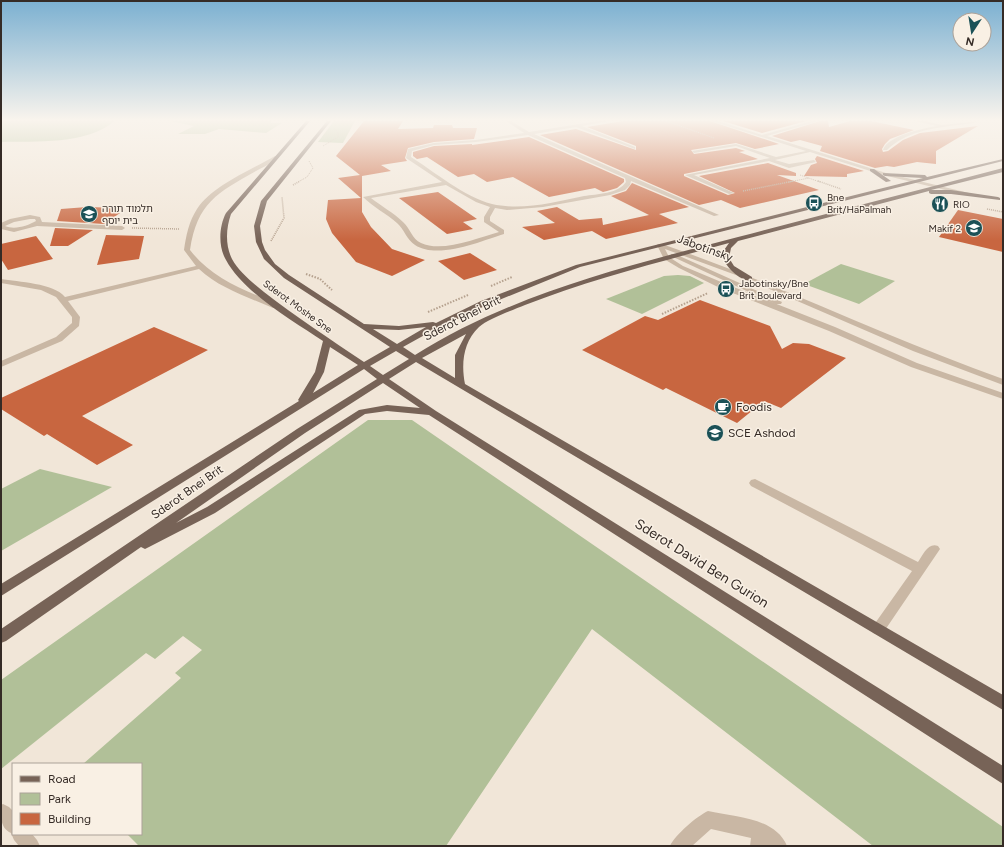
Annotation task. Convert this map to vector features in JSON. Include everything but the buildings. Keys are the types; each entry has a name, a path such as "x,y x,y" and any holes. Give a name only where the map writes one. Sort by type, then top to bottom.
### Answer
{"main road":[{"name":"Sderot Moshe Sne","path":"274,161 228,214 224,225 224,236 225,248 229,260 246,280 277,306 362,366 383,378"},
{"name":"Sderot Moshe Sne","path":"299,161 264,201 256,224 260,244 272,264 298,285 414,358"},
{"name":"Sderot Bnei Brit","path":"1,591 362,366 443,322 509,293 578,266 1001,161"},
{"path":"872,170 889,182 882,190"},
{"name":"Sderot Bnei Brit","path":"1,637 118,558 244,468 414,358 477,325 533,299 560,289 684,253 1002,170"},
{"path":"885,174 939,177"},
{"path":"972,178 968,183 970,188 1000,199"},
{"path":"911,193 950,192 1000,199"},
{"path":"737,239 727,247 725,255 732,267 749,279"},
{"path":"361,326 398,328 443,322"},
{"path":"462,386 458,371 458,352 462,344 477,325"},
{"path":"300,404 320,372 325,359 327,340"},
{"path":"414,358 1003,703"},
{"name":"Sderot David Ben Gurion","path":"383,378 433,413 1003,776"},
{"path":"118,558 211,510 362,412 387,408 433,413"}],"street":[{"path":"271,161 208,201 201,208 190,229 187,250 200,267 224,283 277,306"},
{"path":"413,161 478,202 493,207 527,208 610,193 618,191 628,185 629,182 627,177"},
{"path":"590,161 716,215"},
{"path":"731,193 688,175 766,161"},
{"path":"771,161 789,166 814,161"},
{"path":"839,161 935,187 1000,199"},
{"path":"448,183 366,197 402,224 416,244 425,248 456,246 502,233 502,231 487,222 487,217 493,207"},
{"path":"36,224 39,220 34,217 17,218 1,226 3,229 20,228 36,224 122,228"},
{"name":"Jabotinsky","path":"660,245 706,260 913,350 1003,382"},
{"name":"Jabotinsky","path":"660,245 681,267 723,286 832,329 914,365 1003,396"},
{"path":"670,257 764,295 832,329"},
{"path":"64,300 200,267"},
{"path":"1,281 43,288 58,295 64,300 76,317 76,324 69,332 45,346 1,364"},
{"path":"755,483 920,569"},
{"path":"878,629 934,549"},
{"path":"1,815 3,813 12,825"},
{"path":"679,846 708,820 778,846"},
{"path":"21,835 31,846"}],"path":[{"path":"290,186 311,173 313,168 309,161"},
{"path":"731,193 809,178"},
{"path":"270,242 284,218 282,198 284,193"},
{"path":"122,228 190,229"},
{"path":"300,272 320,279 336,295"},
{"path":"662,314 723,286"}],"green space":[{"path":"841,264 895,281 859,304 804,284"},
{"path":"664,276 690,276 704,283 642,314 606,299"},
{"path":"368,420 412,420 1003,827 1003,846 873,846 592,629 446,846 139,846 128,835 142,835 142,763 84,763 181,678 175,673 202,650 183,636 155,659 146,653 1,769 1,680"},
{"path":"40,469 112,487 1,551 1,489"}],"place":[{"name":"Bne Brit/HaPalmah","path":"814,203"},
{"name":"RIO","path":"940,204"},
{"name":"תלמוד תורה בית יוסף","path":"89,214"},
{"name":"Makif 2","path":"974,228"},
{"name":"Jabotinsky/Bne Brit Boulevard","path":"726,289"},
{"name":"Foodis","path":"723,407"},
{"name":"SCE Ashdod","path":"715,433"}]}
